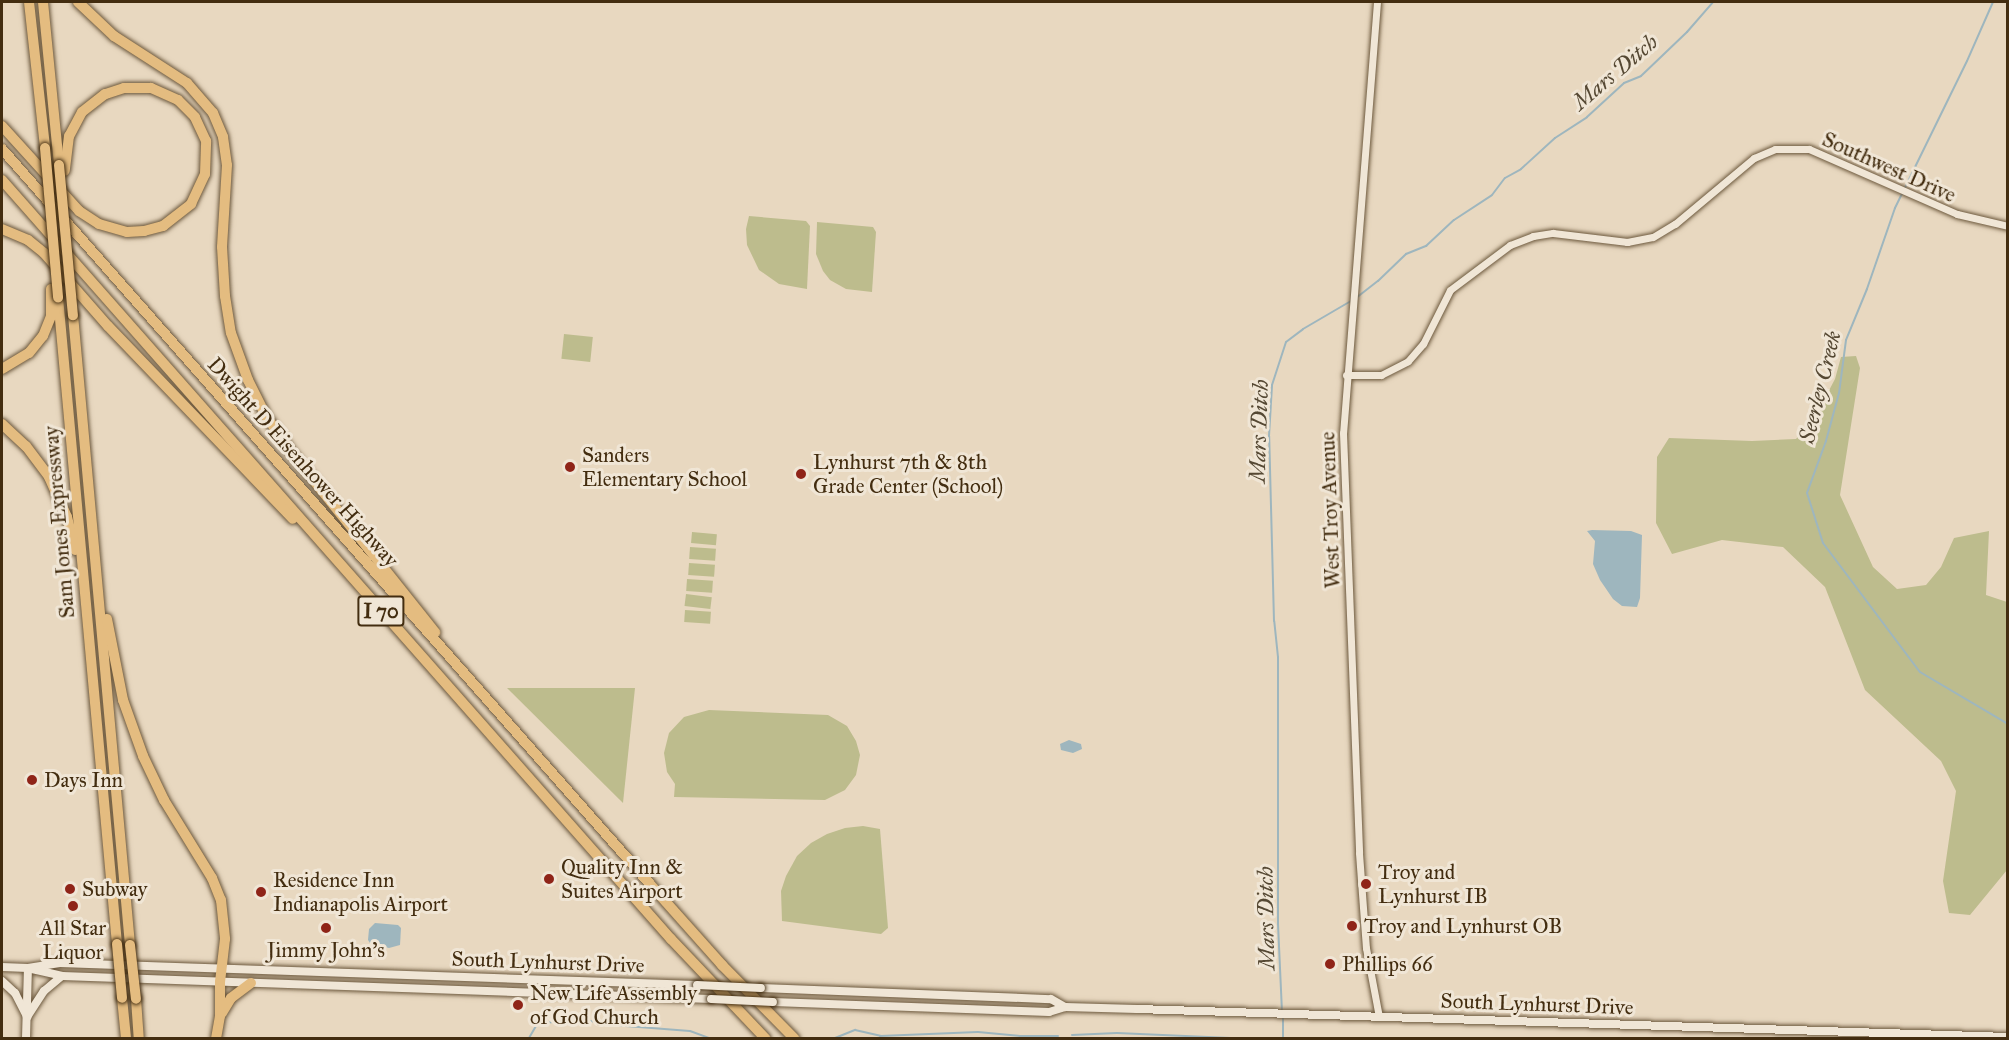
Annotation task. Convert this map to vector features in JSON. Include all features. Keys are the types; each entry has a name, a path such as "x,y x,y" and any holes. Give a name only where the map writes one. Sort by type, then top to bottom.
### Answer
{"highway":[{"path":"2,369 22,359 38,343 51,316 54,293 54,258 45,148 29,2"},
{"path":"43,2 62,168"},
{"path":"78,2 114,36 188,83 213,113 223,137 228,165 222,247 225,296 234,342 255,396 288,447 405,592 469,680"},
{"path":"2,126 79,211 99,224 127,232 144,231 163,226 191,204 206,174 206,141 195,117 178,100 151,88 124,88 105,94 82,112 69,136 62,168"},
{"name":"Dwight D Eisenhower Highway","path":"2,149 722,965 794,1038"},
{"name":"Sam Jones Expressway","path":"62,168 62,197 139,1038"},
{"name":"Dwight D Eisenhower Highway","path":"2,180 671,939 765,1038"},
{"path":"2,229 28,240 44,253 108,326 278,507 318,540"},
{"name":"Sam Jones Expressway","path":"54,293 126,1038"},
{"path":"2,424 35,457 60,498 74,544 87,622"},
{"path":"96,569 118,681 134,734 158,788 212,878 221,900 225,939 220,968 220,1016 216,1038"},
{"path":"220,1016 231,998 251,983"},
{"path":"120,1038 122,998"}],"main road":[{"name":"South Lynhurst Drive","path":"28,968 60,963 698,985 1051,999 1065,1007"},
{"name":"South Lynhurst Drive","path":"2,967 28,968 62,976 1049,1012 1065,1007 2007,1037"},
{"path":"26,1038 28,968"},
{"path":"27,1017 44,991 62,976"},
{"path":"2,981 15,993 27,1017"}],"street":[{"name":"West Troy Avenue","path":"1377,2 1353,283 1343,433 1359,853 1366,948 1379,1017"},
{"name":"Southwest Drive","path":"1346,375 1384,374 1408,361 1423,344 1450,290 1510,244 1533,236 1553,233 1627,242 1653,237 1668,230 1748,162 1769,151 1789,147 1809,149 1961,216 2007,226"}],"shaded area":[{"path":"749,216 806,221 810,226 807,289 779,284 759,270 747,245 746,229"},
{"path":"817,222 873,227 876,232 872,292 846,289 830,280 823,271 816,254"},
{"path":"564,334 593,337 590,362 561,359"},
{"path":"1856,356 1860,368 1840,495 1873,567 1897,589 1926,585 1941,567 1954,538 1989,531 1986,595 2007,602 2007,870 1970,915 1949,913 1943,881 1956,791 1941,761 1865,690 1825,587 1783,547 1722,540 1672,554 1656,523 1657,457 1669,438 1752,441 1796,439 1816,415 1835,379 1841,357"},
{"path":"692,532 717,534 716,545 691,543"},
{"path":"690,547 716,549 715,561 689,559"},
{"path":"689,563 715,565 714,577 688,575"},
{"path":"687,579 713,581 712,593 686,591"},
{"path":"686,594 712,597 710,609 685,606"},
{"path":"685,610 711,612 710,624 684,622"},
{"path":"507,688 635,688 623,803"},
{"path":"709,710 828,715 847,726 856,741 860,755 856,775 845,790 825,800 674,797 675,784 667,772 664,753 669,733 684,717"},
{"path":"863,826 880,829 888,928 881,934 782,921 781,891 797,856 811,843 827,834 845,828"}],"water":[{"path":"1587,531 1631,531 1642,535 1640,598 1637,607 1622,606 1613,599 1600,580 1593,564 1595,541"},
{"path":"1069,740 1081,744 1082,749 1073,753 1061,750 1060,744"},
{"path":"375,923 398,925 401,928 400,945 389,948 370,943 369,929"}],"waterway":[{"name":"Mars Ditch","path":"1356,298 1406,254 1426,246 1454,220 1492,195 1505,178 1521,169 1555,138 1587,117 1624,83 1641,76 1687,32 1713,2"},
{"name":"Seerley Creek","path":"1993,2 1967,61 1895,208 1867,289 1846,340 1839,393 1826,441 1807,493 1823,543 1920,672 2008,724"},
{"name":"Mars Ditch","path":"1282,1012 1278,924 1278,657 1274,621 1269,436 1272,385 1286,342 1303,329 1351,301"},
{"name":"Mars Ditch","path":"1283,1017 1283,1038"},
{"path":"529,1038 537,1024 577,1019 613,1025 690,1031 709,1038"},
{"path":"835,1038 855,1030 880,1036 978,1032 1020,1036 1058,1036"},
{"path":"1072,1035 1117,1033 1231,1038"},
{"path":"1238,1038 1263,1038"}],"place":[{"name":"Sanders Elementary School","path":"570,467"},
{"name":"Lynhurst 7th & 8th Grade Center (School)","path":"801,474"},
{"name":"Days Inn","path":"32,780"},
{"name":"Quality Inn & Suites Airport","path":"549,879"},
{"name":"Troy and Lynhurst IB","path":"1366,884"},
{"name":"Subway","path":"70,889"},
{"name":"Residence Inn Indianapolis Airport","path":"261,892"},
{"name":"All Star Liquor","path":"73,906"},
{"name":"Troy and Lynhurst OB","path":"1352,926"},
{"name":"Jimmy John's","path":"326,928"},
{"name":"Phillips 66","path":"1330,964"},
{"name":"New Life Assembly of God Church","path":"518,1005"}]}
